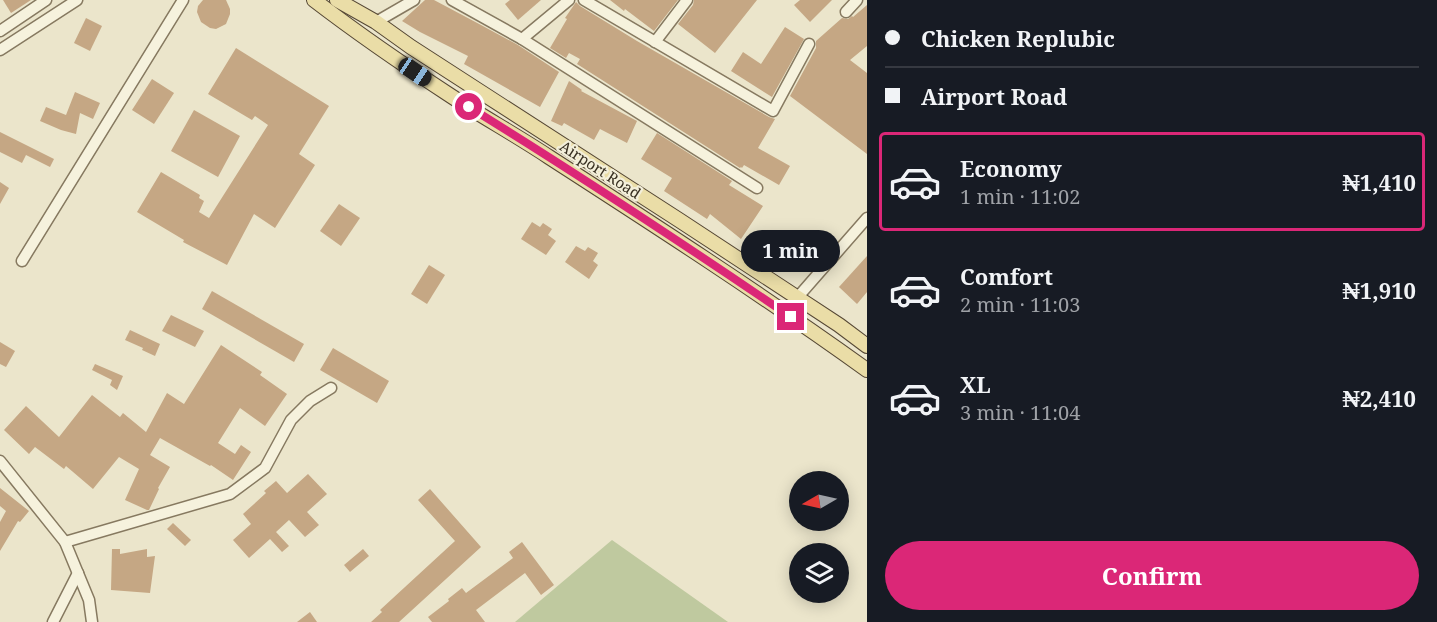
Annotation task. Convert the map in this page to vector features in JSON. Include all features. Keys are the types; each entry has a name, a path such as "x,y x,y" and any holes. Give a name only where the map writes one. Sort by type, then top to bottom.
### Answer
{"main road":[{"name":"Airport Road","path":"314,0 381,50 653,224 867,370"},
{"name":"Airport Road","path":"337,0 376,22 421,54 797,298 867,346"}],"street":[{"path":"0,31 46,0"},
{"path":"0,50 77,0"},
{"path":"22,261 183,0"},
{"path":"376,22 414,0"},
{"path":"452,0 522,39 757,188"},
{"path":"522,39 568,0"},
{"path":"584,0 773,111 809,44"},
{"path":"655,42 687,0"},
{"path":"846,12 857,0"},
{"path":"797,298 867,218"},
{"path":"65,542 230,494 265,468 291,420 310,401 331,388"},
{"path":"0,461 65,542 89,600 92,622"},
{"path":"53,622 78,573"}],"green space":[{"path":"612,540 728,622 515,622"}],"building":[{"path":"3,0 31,0 11,13"},
{"path":"203,0 226,0 230,14 226,24 216,29 201,22 197,12"},
{"path":"425,0 434,0 481,25 518,45 559,72 540,107 464,64 468,56 402,21"},
{"path":"510,0 541,0 518,20 505,4"},
{"path":"610,0 678,0 654,31"},
{"path":"694,0 757,0 715,53 678,24 693,5"},
{"path":"800,0 832,0 810,22 794,5"},
{"path":"576,2 637,41 775,119 758,148 790,166 779,185 744,165 740,168 577,64 580,59 569,53 566,58 550,48"},
{"path":"867,5 867,46 850,60 867,73 867,154 790,96 816,48 816,41 842,18 853,17"},
{"path":"86,18 102,26 90,51 74,43"},
{"path":"785,27 804,39 772,97 731,71 743,52 761,64"},
{"path":"236,48 329,106 299,154 315,165 275,228 254,214 227,265 183,242 184,240 137,212 161,172 200,195 199,198 204,201 199,212 209,218 268,125 255,116 252,120 208,94"},
{"path":"152,79 174,93 154,124 132,110"},
{"path":"569,81 581,91 637,121 627,143 600,129 594,140 564,123 562,126 551,121"},
{"path":"75,92 100,103 93,119 80,113 76,134 40,121 46,107 66,115"},
{"path":"194,110 240,136 218,177 171,151"},
{"path":"0,132 54,159 50,167 26,155 22,163 0,152"},
{"path":"657,133 732,181 729,185 763,206 741,239 710,214 707,219 664,191 672,178 641,159"},
{"path":"0,182 9,188 0,204"},
{"path":"339,204 360,218 341,246 320,231"},
{"path":"532,222 540,227 543,223 552,229 548,235 556,241 546,255 521,239"},
{"path":"576,246 585,251 588,247 598,253 593,261 598,265 589,279 565,262"},
{"path":"867,256 867,292 857,304 839,287"},
{"path":"429,265 445,275 427,304 411,294"},
{"path":"212,291 304,344 294,362 202,309"},
{"path":"171,315 204,331 195,347 162,331"},
{"path":"130,330 160,344 155,356 125,340"},
{"path":"0,342 15,351 6,367 0,364"},
{"path":"221,345 262,372 260,375 287,394 265,426 240,408 218,443 235,454 241,445 251,452 233,480 211,465 160,438 150,455 170,467 147,510 125,500 139,469 119,457 93,489 66,466 64,469 35,447 29,454 4,430 26,406 59,437 92,395 120,417 123,413 146,432 167,393 184,404"},
{"path":"333,348 389,381 377,403 320,370"},
{"path":"95,364 123,376 117,390 110,385 112,380 92,370"},
{"path":"308,474 327,494 307,512 319,525 305,537 289,520 276,532 289,546 282,552 270,539 249,558 233,540 251,524 243,514 276,481 287,493"},
{"path":"0,488 29,511 20,522 18,521 0,551 0,522 6,511 0,506"},
{"path":"430,489 481,547 399,622 371,622 382,612 380,610 455,541 418,500"},
{"path":"173,523 191,540 185,546 167,529"},
{"path":"522,542 554,585 541,595 525,573 476,610 485,622 432,622 428,617 449,601 448,599 462,588 466,593 513,558 509,552"},
{"path":"112,549 120,549 120,554 147,549 147,557 155,556 150,593 111,590"},
{"path":"363,549 369,556 350,572 344,565"},
{"path":"310,612 317,622 297,622"}],"route":[{"path":"469,107 653,224 791,317"}]}
